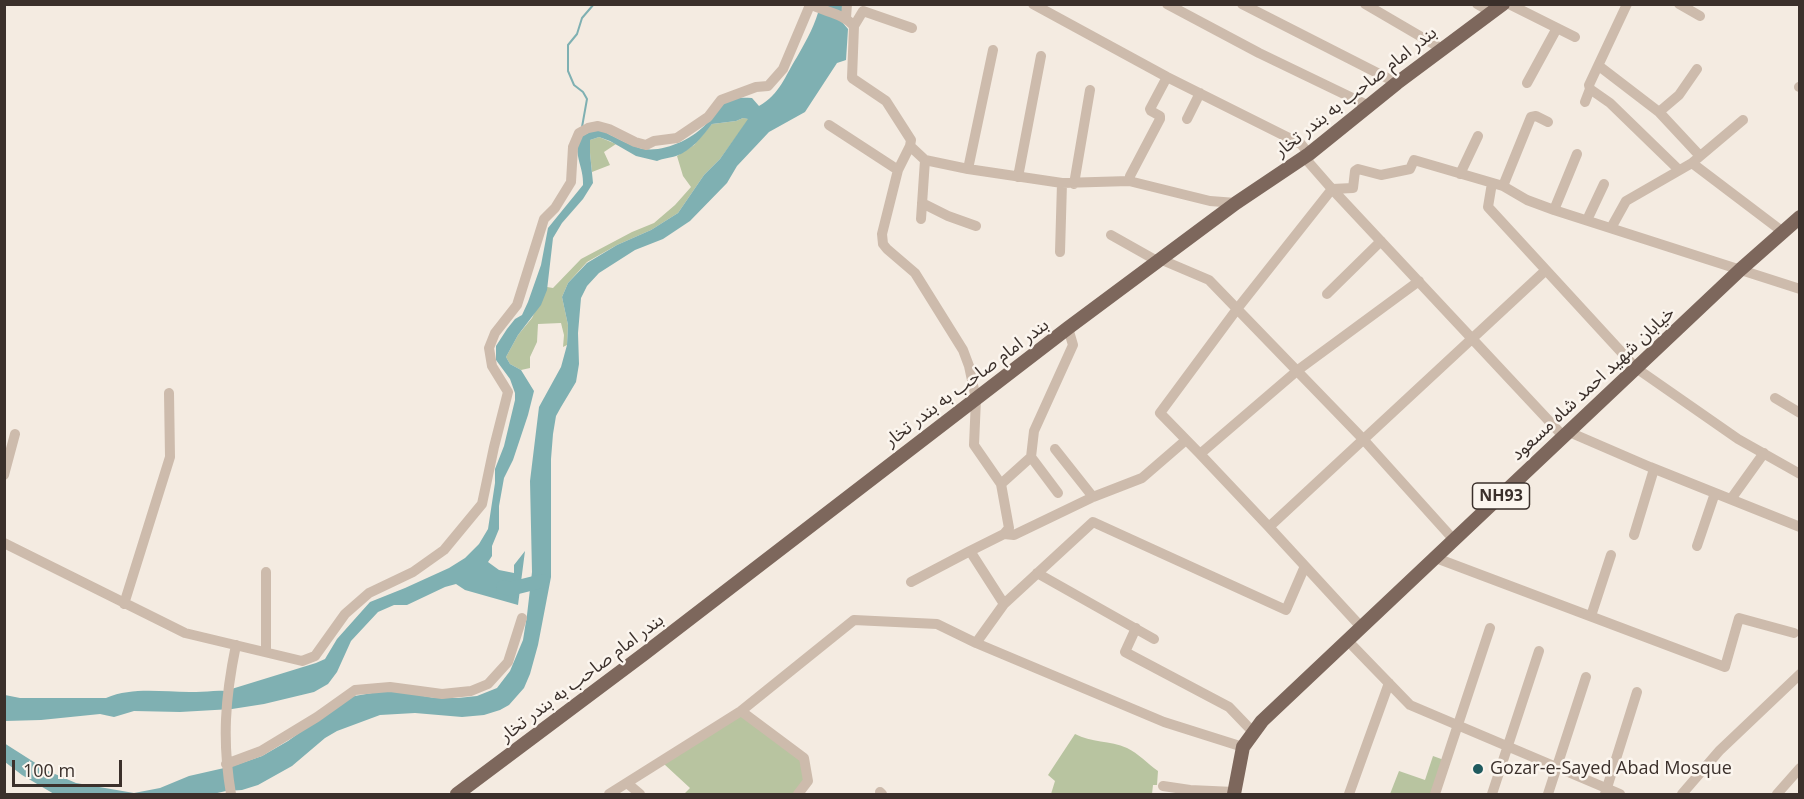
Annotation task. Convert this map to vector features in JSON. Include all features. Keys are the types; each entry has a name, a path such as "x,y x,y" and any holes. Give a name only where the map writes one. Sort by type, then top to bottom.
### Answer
{"main road":[{"name":"بندر امام صاحب به بندر تخار","path":"457,795 1068,328 1236,203 1307,156 1397,83 1497,8"},
{"name":"خیابان شهید احمد شاه مسعود","path":"1234,793 1243,747 1262,721 1741,269 1800,217"}],"street":[{"path":"847,4 852,78 886,101 911,140 898,170 882,234 883,244 915,273 963,350 976,399 974,445 1001,484 1008,528 1004,534 911,582"},
{"path":"1033,4 1167,77 1300,144 1332,189 1471,338 1566,435 1800,527"},
{"path":"1167,4 1259,53 1369,106"},
{"path":"1242,4 1397,83"},
{"path":"1365,4 1422,35 1442,49"},
{"path":"1478,4 1497,8"},
{"path":"1509,4 1575,37"},
{"path":"1585,102 1590,89 1589,85 1627,4"},
{"path":"1680,4 1700,16"},
{"path":"4,543 185,633 302,661 315,656 345,614 369,593 413,572 444,550 482,504 508,393 492,366 489,348 495,333 517,304 544,219 555,208 571,182 573,147 583,131 598,126 646,145 654,141 677,138 708,117 722,100 756,87 768,86 783,69 812,6 848,20"},
{"path":"848,20 863,11 912,28"},
{"path":"1527,83 1557,28"},
{"path":"968,169 993,50"},
{"path":"1018,177 1041,56"},
{"path":"1599,66 1659,112 1696,160 1783,232"},
{"path":"1659,112 1679,95 1697,69"},
{"path":"1129,181 1160,119 1160,116 1150,109 1167,77"},
{"path":"1590,89 1610,103 1679,170"},
{"path":"1074,184 1090,90"},
{"path":"1187,119 1200,93"},
{"path":"1548,122 1536,116 1531,117 1488,207 1636,368 1738,439 1800,474"},
{"path":"1611,228 1626,201 1696,160 1743,120"},
{"path":"829,125 898,170"},
{"path":"1461,174 1478,136"},
{"path":"910,146 925,160 968,169 1074,184 1129,181 1210,201 1236,203"},
{"path":"1554,210 1577,154"},
{"path":"921,219 925,160"},
{"path":"1362,627 1160,413 1237,309 1332,189 1353,188 1355,171 1358,169 1382,175 1410,169 1414,160 1497,185 1554,210 1800,290"},
{"path":"1060,252 1062,183"},
{"path":"1587,220 1604,184"},
{"path":"922,203 976,226"},
{"path":"1111,235 1161,261 1209,280 1298,370 1454,540"},
{"path":"1327,294 1381,242"},
{"path":"1269,527 1546,270"},
{"path":"1200,454 1298,370 1419,281"},
{"path":"1001,484 1031,457 1034,431 1073,345 1068,328"},
{"path":"124,604 170,457 168,393"},
{"path":"1775,398 1800,413"},
{"path":"4,475 15,434"},
{"path":"1004,534 1014,535 1094,497 1142,478 1186,440"},
{"path":"1055,448 1094,497"},
{"path":"1731,499 1764,453"},
{"path":"1031,457 1058,493"},
{"path":"1634,535 1654,469"},
{"path":"1696,546 1715,493"},
{"path":"976,643 1004,604 1093,522 1286,610 1305,566"},
{"path":"970,551 1004,604"},
{"path":"1592,615 1611,555"},
{"path":"1436,558 1725,667 1739,618 1794,633"},
{"path":"266,572 266,652"},
{"path":"1037,573 1155,639"},
{"path":"226,764 261,751 317,717 355,690 390,687 442,694 471,691 488,684 508,662 522,618"},
{"path":"609,795 741,711 854,620 937,624 976,643 1164,722 1243,747"},
{"path":"1136,628 1125,652 1229,707 1252,732"},
{"path":"1435,795 1490,628"},
{"path":"1348,641 1410,705 1558,767 1606,791 1620,795"},
{"path":"230,793 226,764 226,711 236,645"},
{"path":"1492,795 1539,651"},
{"path":"1682,795 1720,750 1800,674"},
{"path":"1548,795 1586,677"},
{"path":"1349,795 1389,683"},
{"path":"1606,791 1637,692"},
{"path":"741,711 804,758 808,781 798,795"},
{"path":"1777,795 1800,768"},
{"path":"627,783 640,795"},
{"path":"1163,786 1234,793"}],"green space":[{"path":"749,119 720,159 704,175 678,213 651,230 587,262 568,283 562,297 568,325 567,345 563,347 564,335 561,323 538,324 537,342 530,357 530,368 521,370 510,364 506,357 518,335 532,318 547,287 553,288 581,259 654,223 675,205 691,187 683,176 677,156 694,145 712,124"},
{"path":"599,137 616,144 604,152 610,165 592,172 590,140"},
{"path":"742,713 802,758 805,782 795,794 686,794 690,788 664,764"},
{"path":"1075,734 1087,739 1121,745 1139,756 1158,771 1157,785 1153,785 1152,794 1051,794 1055,781 1048,775"},
{"path":"1433,756 1444,760 1432,794 1390,794 1399,771 1425,780"}],"water":[{"path":"820,5 846,5 842,22 848,29 846,60 837,63 805,112 769,132 737,166 727,183 690,221 663,239 635,250 599,273 587,286 581,298 578,333 579,364 576,382 556,416 553,434 551,577 530,674 524,688 509,705 484,715 462,717 415,713 380,715 337,731 325,738 292,766 258,785 213,794 54,794 5,762 4,743 48,771 76,783 134,793 160,788 189,776 233,766 262,756 288,741 349,697 389,690 435,698 458,698 477,696 497,688 510,671 523,640 532,572 530,481 539,407 561,367 567,345 568,325 562,297 568,283 587,263 617,245 651,230 678,213 704,175 720,159 748,119 712,124 687,151 657,161 636,156 599,137 590,140 593,183 553,238 547,290 541,305 518,335 506,357 510,364 521,370 534,391 513,460 504,478 499,506 499,529 492,546 492,556 488,562 499,570 514,573 514,565 525,551 518,605 465,590 456,584 407,605 394,605 378,612 351,641 337,672 328,684 314,692 264,704 232,709 180,712 134,711 114,717 100,714 5,721 5,695 20,698 106,698 139,691 225,691 316,663 325,659 337,639 370,602 449,568 465,558 479,544 488,529 495,469 504,446 515,400 510,379 496,360 496,346 515,319 522,315 528,302 541,265 548,228 583,185 577,150 579,138 597,128 640,148 661,148 678,143 694,134 729,100 752,98 759,106 772,96 781,84 811,31"}],"waterway":[{"path":"582,127 587,99 583,92 574,85 568,71 568,45 577,34 582,18 594,4"},
{"path":"503,587 510,589 542,581"}],"place":[{"name":"Gozar-e-Sayed Abad Mosque","path":"1478,769"}]}
